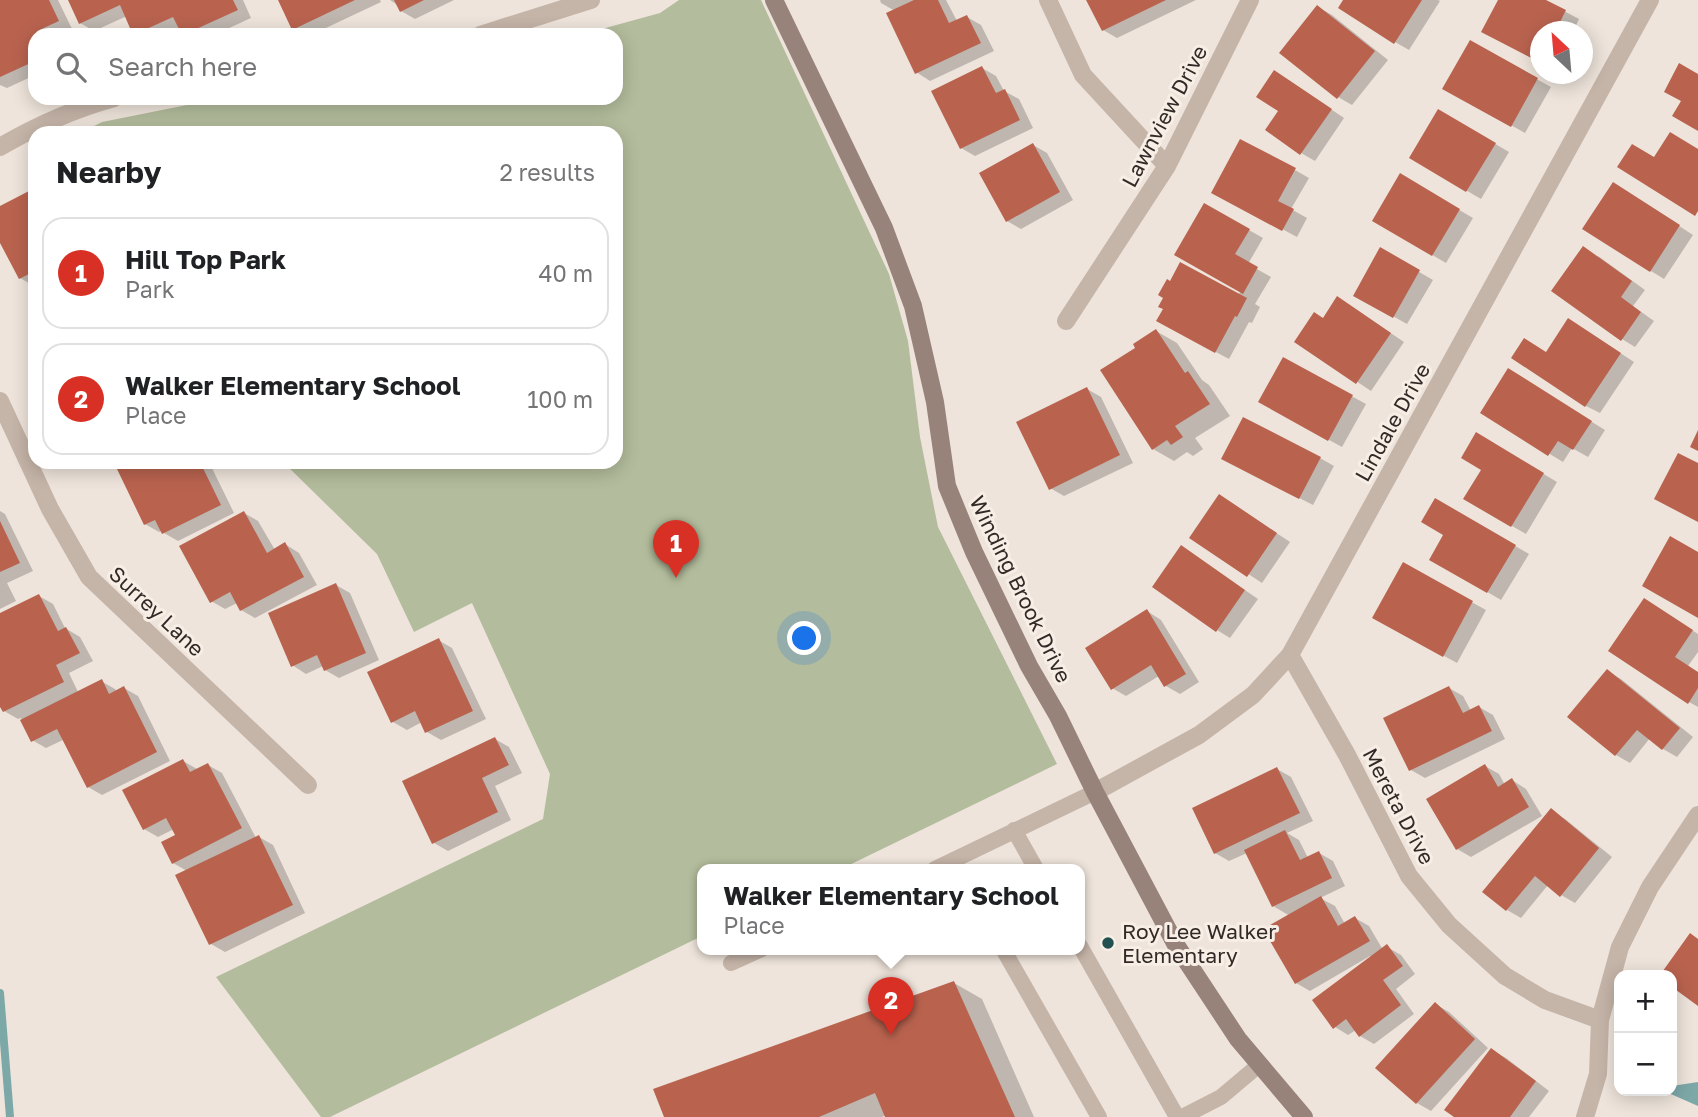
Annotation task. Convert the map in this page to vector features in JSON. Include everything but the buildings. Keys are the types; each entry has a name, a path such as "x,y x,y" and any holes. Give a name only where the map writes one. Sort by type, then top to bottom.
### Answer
{"street":[{"path":"502,28 591,0"},
{"name":"Winding Brook Drive","path":"775,0 884,228 913,306 934,402 947,486 974,552 1024,654 1176,945 1238,1039 1304,1117"},
{"path":"1048,0 1083,75 1167,166"},
{"name":"Lawnview Drive","path":"1066,321 1167,166 1250,0"},
{"name":"Lindale Drive","path":"1095,792 1199,735 1253,695 1290,655 1650,0"},
{"path":"36,126 90,105"},
{"path":"0,147 28,130"},
{"name":"Surrey Lane","path":"0,401 28,461"},
{"name":"Surrey Lane","path":"31,469 50,509 89,577 308,785"},
{"name":"Mereta Drive","path":"1290,655 1347,755 1409,876 1449,925 1505,976 1545,1000 1600,1020"},
{"path":"1585,1117 1598,1074 1600,1020 1620,947 1650,887 1698,815"}],"lane":[{"path":"957,864 1014,830 1095,792"},
{"path":"1014,830 1033,864"},
{"path":"732,963 749,955"},
{"path":"1006,955 1099,1117"},
{"path":"1085,955 1180,1117 1221,1097 1259,1065"}],"green space":[{"path":"679,0 761,0 889,274 908,341 920,437 938,527 1057,764 851,864 697,864 697,938 330,1117 321,1117 216,977 543,819 550,774 472,603 414,632 377,554 290,469 623,469 623,126 94,126 102,122 187,105 623,105 623,28 605,28 660,13"}],"water":[{"path":"1698,1082 1698,1106 1675,1096 1677,1085"}],"waterway":[{"path":"0,993 10,1117"}],"place":[{"name":"Hill Top Park","path":"676,578"},
{"name":"Roy Lee Walker Elementary","path":"1108,943"},
{"name":"Walker Elementary School","path":"891,1035"}]}
